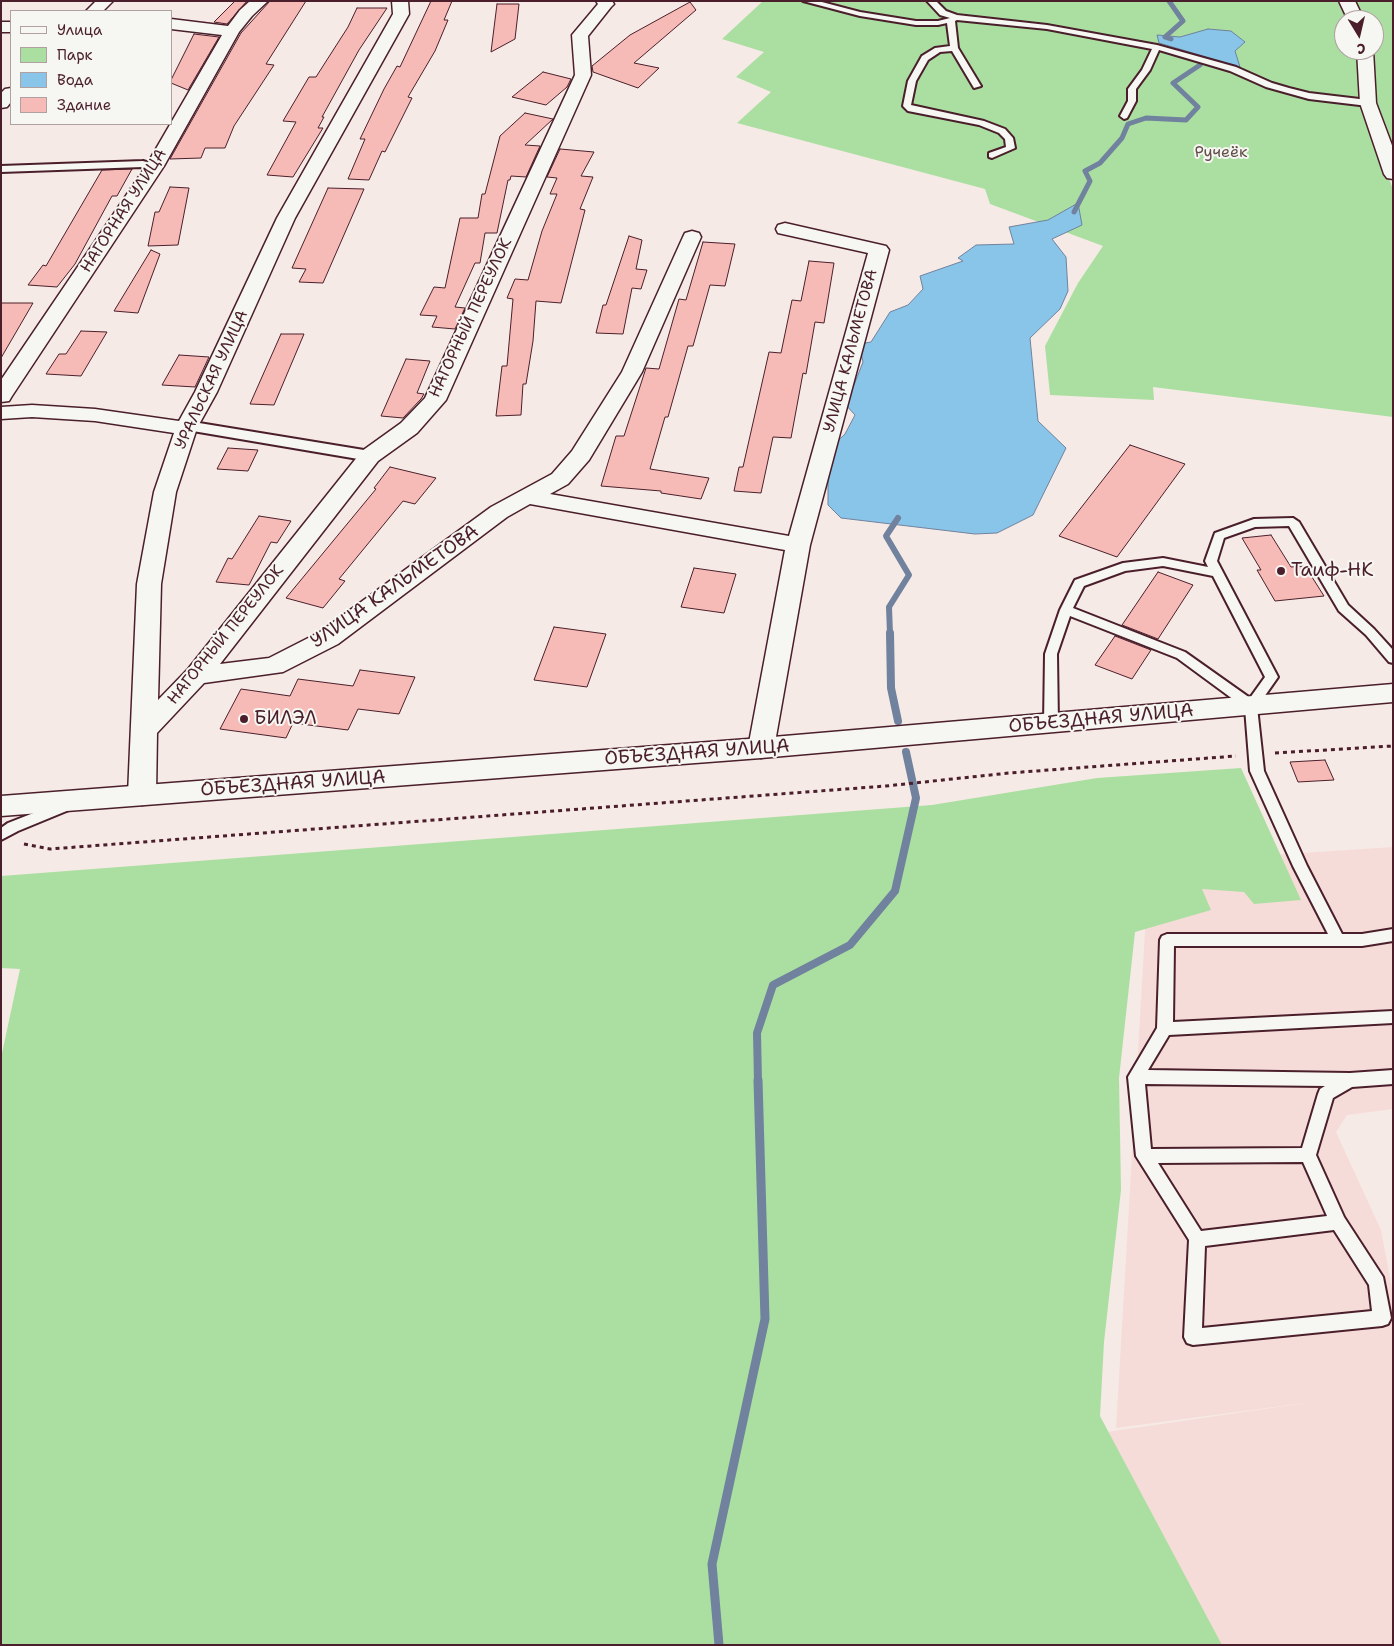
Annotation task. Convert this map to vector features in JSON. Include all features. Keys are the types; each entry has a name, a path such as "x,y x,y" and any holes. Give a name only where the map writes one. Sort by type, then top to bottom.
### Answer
{"street":[{"path":"95,10 104,1"},
{"name":"НАГОРНАЯ УЛИЦА","path":"1,396 155,166 232,31 246,13 260,1"},
{"name":"УРАЛЬСКАЯ УЛИЦА","path":"142,795 149,584 165,492 187,427 206,392 286,218 401,14 400,1"},
{"name":"НАГОРНЫЙ ПЕРЕУЛОК","path":"144,731 197,675 370,456 409,428 436,400 583,75 580,35 595,7"},
{"path":"172,24 232,31"},
{"path":"1366,60 1368,103 1393,174"},
{"name":"УЛИЦА КАЛЬМЕТОВА","path":"761,748 798,545 879,250 785,229"},
{"name":"УЛИЦА КАЛЬМЕТОВА","path":"197,675 274,666 329,638 499,512 560,479 581,455 632,372 692,237"},
{"path":"1,413 32,411 95,415 187,427 370,456"},
{"path":"529,497 798,545"},
{"name":"ОБЪЕЗДНАЯ УЛИЦА","path":"1,806 761,748 1393,693"}],"lane":[{"path":"807,1 860,14 916,23 938,23 953,19 1047,27 1158,47 1233,69 1269,85 1286,90 1310,96 1368,103"},
{"path":"931,1 942,13 953,19"},
{"path":"953,19 954,48 976,86"},
{"path":"1124,116 1132,101 1132,89 1146,70 1158,47"},
{"path":"954,48 938,50 925,58 912,81 907,106 911,109 981,123 1002,131 1010,138 1011,148 992,155"},
{"path":"1,169 143,164 155,166"},
{"path":"1338,940 1300,866 1258,771 1251,706 1272,677 1211,561 1219,536 1254,523 1292,522 1343,608 1370,632 1393,658"},
{"path":"1050,724 1051,654 1066,610 1080,583 1123,568 1163,562 1218,573"},
{"path":"1066,610 1181,655 1251,706"},
{"path":"1,835 14,827 78,800"},
{"path":"1350,1080 1326,1094 1308,1155 1338,1222 1377,1283 1382,1318 1193,1337 1197,1239 1144,1156 1136,1077 1165,1029 1167,940 1362,940 1393,935"},
{"path":"1165,1029 1393,1017"},
{"path":"1136,1077 1350,1080 1393,1077"},
{"path":"1144,1156 1308,1155"},
{"path":"1197,1239 1338,1222"}],"path":[{"path":"21,843 50,849 886,786 1009,773 1256,754 1393,746"}],"shaded area":[{"path":"1393,847 1393,1109 1347,1115 1336,1132 1381,1230 1393,1293 1393,1645 1064,1645 1011,1446 1312,1402 1116,1428 1149,863"}],"green space":[{"name":"Ручеёк","path":"763,1 1343,1 1348,10 1334,10 1334,60 1360,60 1362,97 1393,190 1393,417 1153,387 1154,400 1050,395 1045,346 1078,283 1103,246 990,204 985,189 737,123 771,92 736,77 764,52 722,39"},
{"path":"1350,1 1393,1 1393,156 1371,94 1366,60 1384,60 1384,10 1354,10"},
{"path":"1241,768 1301,900 1254,904 1244,892 1202,889 1211,910 1135,932 1119,1078 1121,1190 1104,1342 1100,1416 1222,1645 1,1645 1,1058 20,969 1,968 1,876 932,805 1097,778"}],"water":[{"path":"1208,29 1231,31 1245,42 1235,51 1240,67 1159,43 1157,35 1180,37"},
{"path":"1078,203 1082,225 1052,239 1066,257 1068,291 1060,309 1030,338 1038,421 1066,448 1033,515 997,533 975,534 841,518 828,505 828,450 845,434 855,415 844,403 852,390 863,362 859,344 871,342 890,312 908,305 923,289 920,276 963,261 958,258 976,245 1014,244 1009,227 1048,220"}],"building":[{"path":"235,1 247,1 227,24 214,22"},
{"path":"270,1 306,1 266,64 274,65 234,126 225,148 205,148 201,158 170,159 241,33"},
{"path":"431,1 452,1 444,20 448,20 435,51 408,97 412,98 385,152 382,151 369,180 348,179 365,139 360,139 384,89 397,66 400,67"},
{"path":"690,2 696,10 634,63 659,68 638,88 593,72 592,66 630,35"},
{"path":"497,4 519,4 515,39 491,52"},
{"path":"357,8 387,8 359,50 322,117 324,117 318,128 323,128 293,177 267,175 296,122 283,121 309,77 316,77 348,27"},
{"path":"194,34 219,37 188,90 172,83 172,78"},
{"path":"543,72 571,79 567,87 546,105 512,97"},
{"path":"525,113 553,119 525,145 540,146 526,177 511,176 510,180 508,180 497,233 485,233 480,263 475,263 455,307 465,308 455,329 432,327 437,316 420,315 434,287 445,288 460,218 478,218 482,194 485,194 500,136"},
{"path":"560,149 594,152 581,176 593,177 580,209 585,210 561,303 536,301 533,341 526,384 523,384 521,415 496,416 502,366 507,366 513,299 507,298 515,279 528,280 542,231 557,194 550,194 557,178 547,177"},
{"path":"132,169 117,196 112,196 75,264 57,287 28,285 43,265 46,266 102,170"},
{"path":"170,187 189,188 178,245 148,246 155,212 159,212"},
{"path":"328,188 364,189 323,283 299,282 306,269 292,268"},
{"path":"629,236 642,240 636,269 647,270 641,289 632,288 623,334 596,333 603,305 606,305"},
{"path":"703,242 735,244 725,286 710,285 693,346 688,346 668,417 665,417 650,469 709,478 701,499 661,493 661,491 601,486 616,436 624,436 646,368 659,369 679,299 686,300"},
{"path":"151,250 160,254 138,313 114,311"},
{"path":"809,261 834,263 824,323 815,322 806,374 803,373 791,438 773,437 761,493 734,491 739,467 743,467 769,352 781,353 792,300 801,301"},
{"path":"1,303 33,303 1,358"},
{"path":"81,331 107,332 81,376 46,374 59,354 66,354"},
{"path":"281,334 304,334 274,405 250,404"},
{"path":"179,355 209,357 195,387 162,385"},
{"path":"406,359 430,361 417,393 424,394 403,418 381,416"},
{"path":"1130,445 1185,464 1117,557 1059,536"},
{"path":"228,448 258,450 248,471 217,469"},
{"path":"390,467 436,478 415,504 403,501 339,579 345,581 323,608 286,598 376,489 374,488"},
{"path":"259,516 291,521 277,543 271,542 249,585 216,582 228,558 232,559"},
{"path":"1271,535 1291,567 1305,566 1324,596 1275,601 1257,570 1261,570 1242,538"},
{"path":"694,568 736,574 724,613 681,607"},
{"path":"1158,572 1193,585 1158,639 1122,625"},
{"path":"554,627 606,634 587,687 534,680"},
{"path":"1115,636 1151,650 1132,679 1095,665"},
{"path":"360,670 415,677 399,714 358,709 348,730 293,723 286,738 220,729 241,689 290,696 298,679 353,686"},
{"path":"1325,760 1334,780 1298,782 1290,762"}],"waterway":[{"path":"1169,1 1183,21 1165,37 1171,39"},
{"path":"1074,212 1090,181 1085,171 1100,163 1122,138 1128,124 1146,118 1186,120 1198,107 1173,83 1200,65"},
{"path":"890,634 889,607 909,575 886,536 898,518"},
{"path":"890,633 891,688 898,721"},
{"path":"758,1082 757,1033 773,985 850,945 895,891 916,798 906,752"},
{"path":"719,1645 712,1564 765,1319 758,1080"}],"place":[{"name":"Таиф-НК","path":"1281,571"},
{"name":"БИЛЭЛ","path":"244,719"}]}
